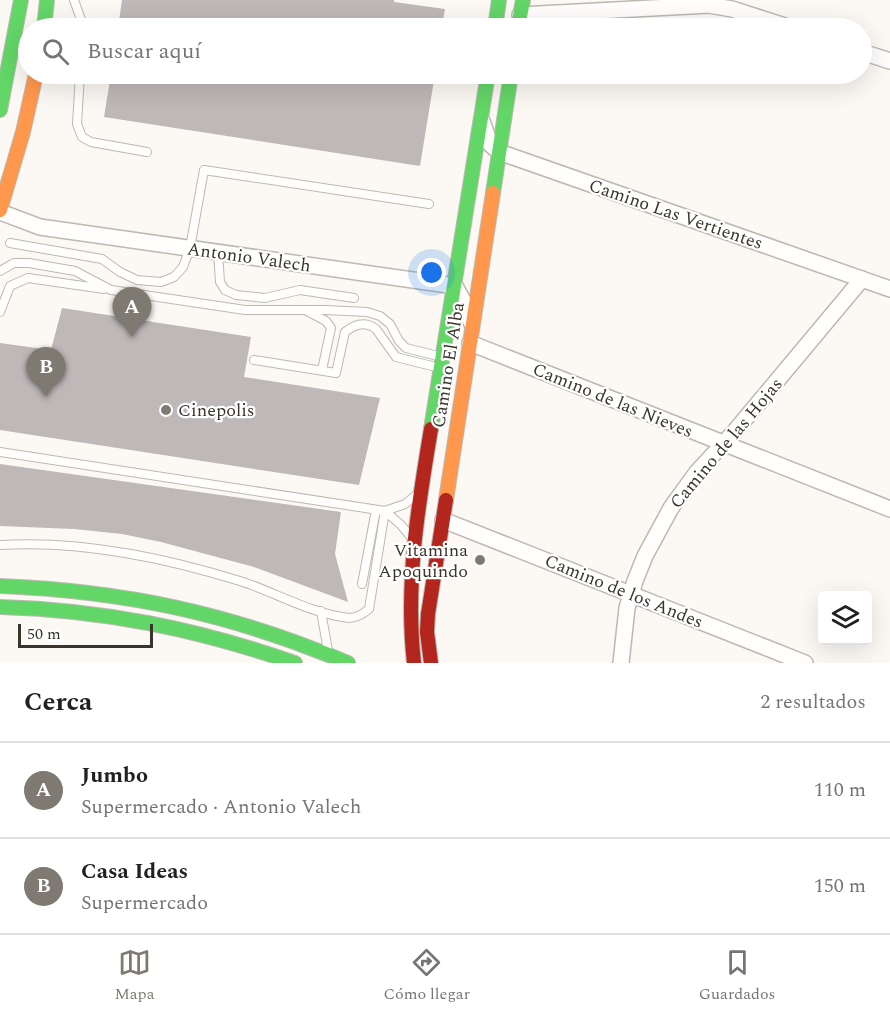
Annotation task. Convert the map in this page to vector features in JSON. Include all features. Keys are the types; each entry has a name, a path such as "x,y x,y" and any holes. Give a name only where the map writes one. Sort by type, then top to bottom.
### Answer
{"main road":[{"path":"0,110 21,0"},
{"path":"45,18 47,0"},
{"path":"496,18 499,0"},
{"path":"0,211 23,132 34,84"},
{"name":"Camino El Alba","path":"414,663 410,628 410,590 421,489 486,84"},
{"name":"Camino El Alba","path":"431,663 427,632 428,614 509,84"},
{"path":"0,586 66,589 152,601 242,623 348,663"},
{"path":"0,607 70,610 148,620 239,643 295,663"}],"street":[{"path":"521,15 709,5 732,9 760,18"},
{"path":"872,55 890,61"},
{"path":"481,118 490,144 499,152"},
{"name":"Camino Las Vertientes","path":"499,152 890,289"},
{"name":"Antonio Valech","path":"0,211 40,227 455,286"},
{"name":"Camino de las Hojas","path":"621,663 627,608 631,594 645,556 671,508 697,472 724,444 862,279"},
{"path":"455,286 466,306 471,335"},
{"name":"Camino de las Nieves","path":"471,335 724,444 890,509"},
{"name":"Camino de los Andes","path":"443,520 805,663"}],"lane":[{"path":"74,0 80,18"},
{"path":"79,84 77,124 82,137 91,142 147,152"},
{"path":"10,243 102,259 120,272 137,280 161,282 174,277 183,267 190,249 204,170 429,204"},
{"path":"218,252 220,282 225,290 236,296 265,298 300,290 354,298"},
{"path":"0,271 14,263 75,271 111,290"},
{"path":"0,312 10,286 28,278 245,310 367,312 380,316 390,324 399,341 406,348 442,362"},
{"path":"148,295 150,282"},
{"path":"264,310 265,298"},
{"path":"305,310 326,321 331,328 322,370"},
{"path":"254,360 336,373 345,332 360,324 376,329 396,357 442,362"},
{"path":"0,452 385,511 405,504 421,489"},
{"path":"362,584 376,510"},
{"path":"385,511 401,525 415,544"},
{"path":"0,544 91,548 178,563 242,582 321,611 350,618 357,617 369,609 385,511"},
{"path":"321,611 329,654"}],"building":[{"path":"122,0 394,0 394,2 445,9 444,18 119,18"},
{"path":"109,84 433,84 420,166 104,117"},
{"path":"62,308 251,337 244,377 380,398 359,485 0,430 0,343 51,350"},
{"path":"0,464 341,512 335,554 348,602 254,567 161,542 122,534 74,529 0,526"}],"traffic: fast":[{"path":"0,110 21,0"},
{"path":"45,18 47,0"},
{"path":"496,18 499,0"},
{"path":"520,18 523,0"},
{"path":"431,429 486,84"},
{"path":"493,193 509,84"},
{"path":"0,586 91,593 178,608 262,631 348,663"},
{"path":"0,607 76,612 150,623 222,640 295,663"}],"traffic: slow":[{"path":"0,210 23,132 34,84"},
{"path":"446,500 493,193"}],"traffic: jam":[{"path":"414,663 411,604 414,546 431,429"},
{"path":"431,663 427,632 428,614 446,500"}],"place":[{"name":"Jumbo","path":"132,337"},
{"name":"Casa Ideas","path":"46,397"},
{"name":"Cinepolis","path":"166,410"},
{"name":"Vitamina Apoquindo","path":"480,560"}]}
